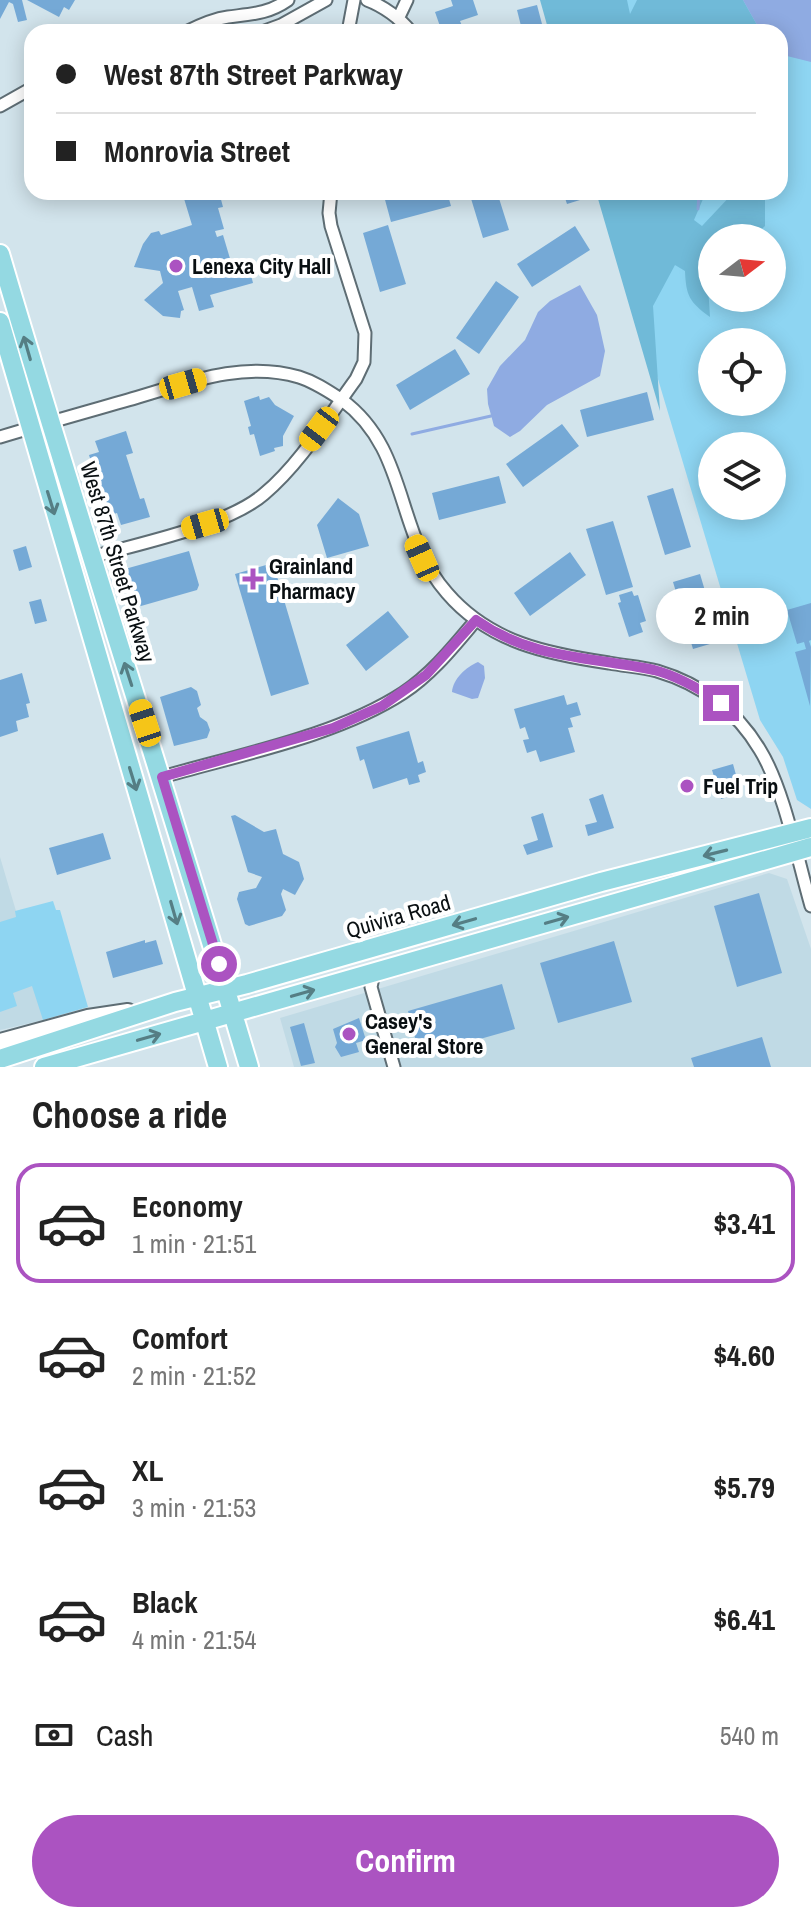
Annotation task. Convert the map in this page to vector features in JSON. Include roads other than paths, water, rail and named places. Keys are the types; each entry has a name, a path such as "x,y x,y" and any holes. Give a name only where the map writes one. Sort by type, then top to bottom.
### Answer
{"main road":[{"name":"West 87th Street Parkway","path":"0,254 249,1067"},
{"path":"0,322 218,1067"},
{"name":"Quivira Road","path":"44,1067 374,973 799,844 811,828"},
{"name":"Quivira Road","path":"0,1059 161,1006 601,882 799,844"},
{"path":"374,973 403,939"},
{"path":"0,1042 88,1018 161,1006"}],"street":[{"path":"206,24 261,14 288,0"},
{"path":"283,24 326,0"},
{"path":"350,24 354,0"},
{"path":"367,0 377,3 403,24"},
{"path":"398,19 407,0"},
{"path":"0,106 24,92"},
{"path":"92,557 215,521 247,507 279,481 356,379 364,362 365,333 331,226 330,200"},
{"path":"0,437 235,371 258,370 291,375 321,386 363,418 383,445 413,535 432,574 448,595 476,620 494,633 540,652 656,671 702,690 736,717 763,754 799,844 811,906"},
{"path":"162,777 333,728 382,706 426,675 476,620"},
{"path":"374,973 371,987 394,1067"}],"waterway":[{"path":"698,209 699,200"},
{"path":"412,434 491,416"}],"place":[{"name":"Lenexa City Hall","path":"176,266"},
{"name":"Grainland Pharmacy","path":"253,579"},
{"name":"Fuel Trip","path":"687,786"},
{"name":"Casey's General Store","path":"349,1034"}]}
